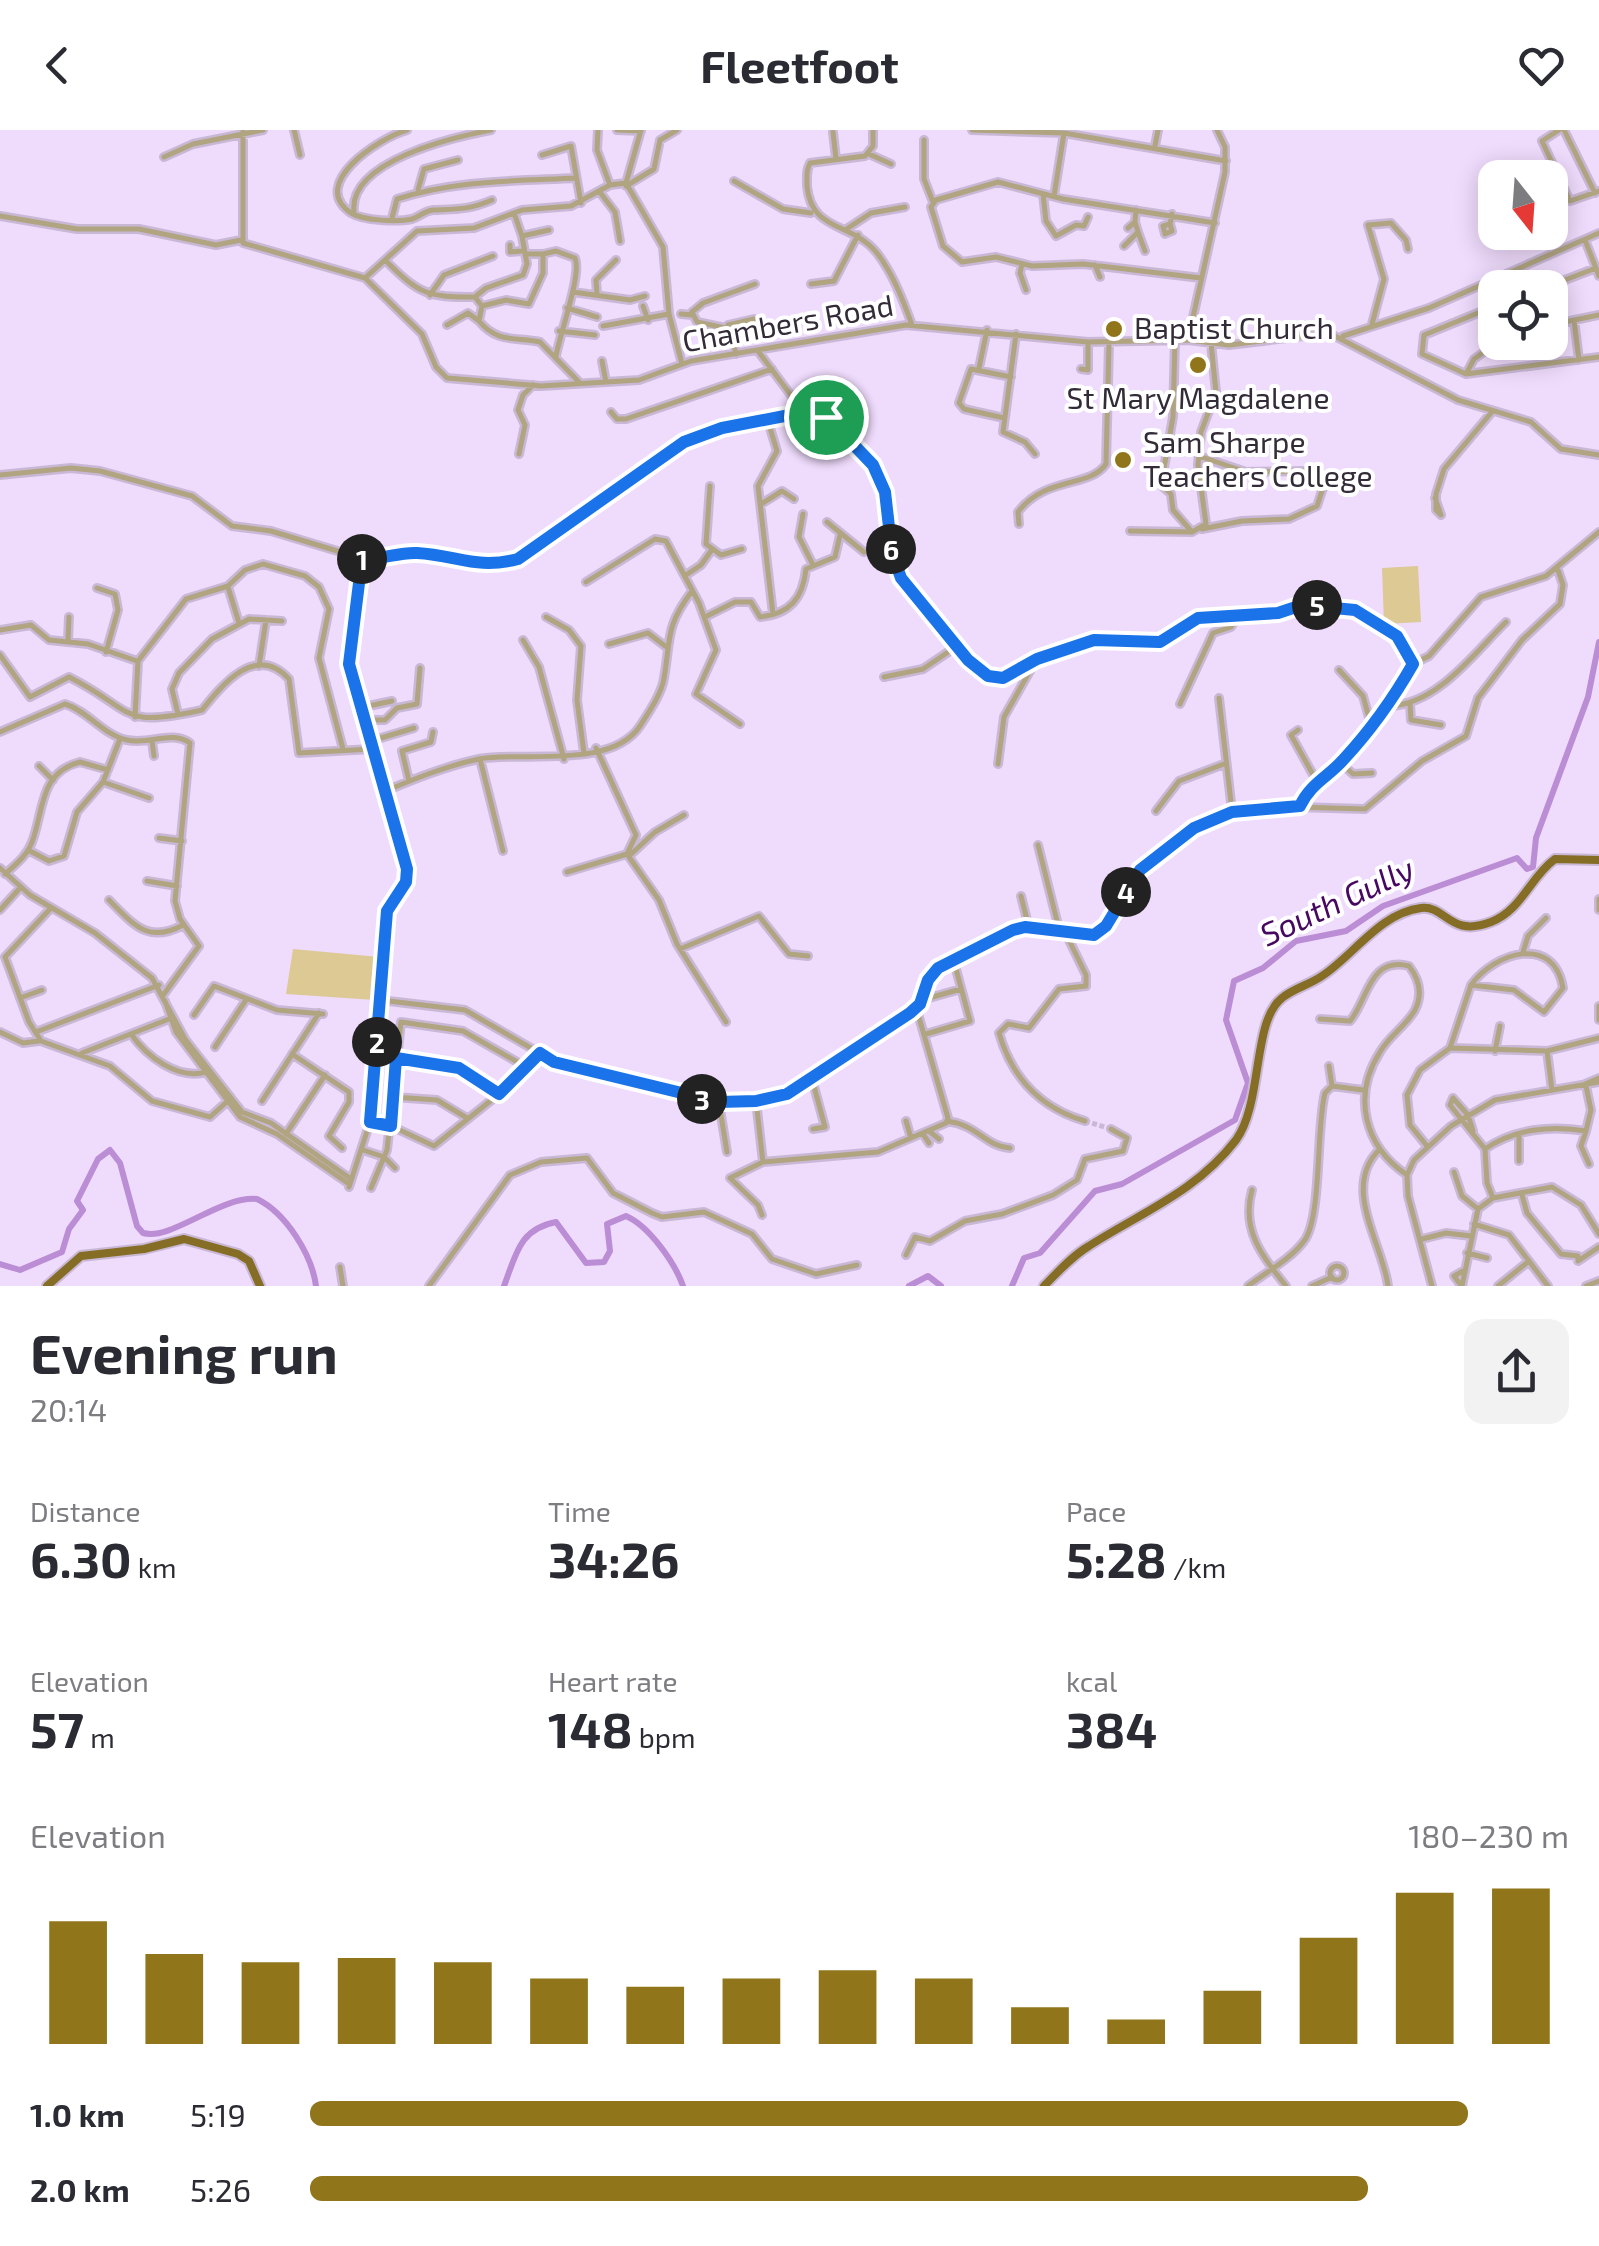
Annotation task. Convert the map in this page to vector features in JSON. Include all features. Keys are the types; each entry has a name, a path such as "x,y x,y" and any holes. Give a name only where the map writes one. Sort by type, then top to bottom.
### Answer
{"main road":[{"path":"1044,1286 1092,1244 1189,1189 1236,1140 1257,1088 1268,1019 1279,999 1321,977 1371,933 1404,914 1430,908 1453,925 1479,925 1501,916 1529,893 1554,859 1599,860"},
{"path":"47,1286 81,1256 184,1239 238,1254 248,1261 260,1286"}],"street":[{"path":"164,158 194,144 263,130"},
{"path":"294,130 300,155"},
{"path":"406,130 366,152 337,183 337,196 354,216 414,219 426,211 458,212 492,200"},
{"path":"354,216 353,204 361,185 386,165 436,144 492,130"},
{"path":"598,130 597,150 610,185"},
{"path":"618,130 641,130 626,184 663,248 668,314 682,364"},
{"path":"365,278 417,231 474,228 514,213 581,204 610,185 626,184 654,169 660,140 677,130"},
{"path":"869,154 873,130"},
{"path":"972,130 1064,131 1226,161"},
{"path":"1155,146 1158,130"},
{"path":"1188,340 1216,223 1226,161 1217,130"},
{"path":"1562,130 1597,192 1570,201 1542,141 1562,130"},
{"path":"1053,197 1064,131"},
{"path":"0,216 77,229 139,229 216,246 242,240 243,132"},
{"path":"832,132 836,160"},
{"path":"924,140 924,178 938,234 955,260 996,258 1022,263 1095,265 1200,278"},
{"path":"542,155 572,146 581,204"},
{"path":"814,213 808,203 806,168 813,161 869,154 890,164"},
{"path":"418,190 424,169 458,160"},
{"path":"392,218 398,198 418,190 508,180 576,178"},
{"path":"734,181 783,208 814,213 858,236 888,272 912,325"},
{"path":"933,202 998,182 1053,197 1216,223"},
{"path":"600,191 615,212 620,241"},
{"path":"1043,194 1046,220 1056,236"},
{"path":"845,230 871,213 904,207"},
{"path":"1136,210 1135,222 1145,252"},
{"path":"386,261 408,283 430,295 452,300 475,297 486,288 524,275 522,236 514,213"},
{"path":"1170,224 1172,214"},
{"path":"1048,238 1084,226 1088,216"},
{"path":"414,219 417,231"},
{"path":"1128,228 1135,222"},
{"path":"1372,324 1384,280 1368,225 1391,223 1408,249"},
{"path":"522,236 548,230"},
{"path":"1124,246 1138,232"},
{"path":"1341,337 1429,308 1599,234"},
{"path":"811,284 834,281 858,236"},
{"name":"Chambers Road","path":"242,240 249,246 365,278 422,334 442,376 533,385 650,377 682,364 868,329 912,325 1088,342 1188,340 1248,345 1329,334 1341,337"},
{"path":"1568,281 1598,272 1584,240"},
{"path":"510,245 510,252 556,251 575,258 578,272 559,331 556,356"},
{"path":"482,306 505,296 524,305 532,301 544,273 544,254"},
{"path":"430,295 444,275 493,256"},
{"path":"597,294 596,280 616,260"},
{"path":"1022,263 1020,274 1026,290"},
{"path":"1095,265 1100,277"},
{"path":"692,316 695,307 755,284"},
{"path":"572,292 630,300 645,296"},
{"path":"475,297 482,306 479,321"},
{"path":"642,306 648,320"},
{"path":"566,307 598,317"},
{"path":"447,325 468,313 506,340 540,342 580,383"},
{"path":"1478,313 1420,339 1425,358 1466,374 1599,357"},
{"path":"603,326 668,314"},
{"path":"681,314 692,316 697,322 726,326 754,318"},
{"path":"1568,321 1599,314"},
{"path":"1574,320 1579,360"},
{"path":"726,326 734,337 736,354"},
{"path":"979,368 987,330"},
{"path":"559,331 595,335"},
{"path":"1016,334 1006,437 1025,442 1036,454"},
{"path":"1341,337 1414,379 1491,413 1531,422 1561,448 1599,455"},
{"path":"1174,340 1173,417 1162,485 1172,494 1173,510 1192,532"},
{"path":"1081,369 1088,370 1088,342"},
{"path":"1019,524 1018,512 1033,495 1049,486 1095,476 1106,464 1109,342"},
{"path":"1202,529 1206,524 1198,489 1200,432 1216,392 1211,343"},
{"path":"758,350 793,398 818,408 873,465 885,492 892,553 901,578 968,660 995,678 1094,640 1160,642 1191,620 1278,613 1302,605 1345,607 1397,636 1413,664"},
{"path":"1466,374 1478,355"},
{"path":"602,361 606,382"},
{"path":"1005,418 960,406 968,371 979,368 1011,377"},
{"path":"611,412 617,419 626,420 772,369"},
{"path":"519,454 526,426 518,410 523,394 533,385"},
{"path":"0,475 71,468 100,471 192,496 232,526 271,532 355,557 374,561 415,553 488,566 518,559 679,445 703,433 800,413 826,417"},
{"path":"1436,498 1444,469 1491,413"},
{"path":"768,418 777,450 758,486 773,614"},
{"path":"1130,531 1192,532 1300,516 1318,506 1323,488 1308,471 1246,472 1199,456"},
{"path":"710,486 704,535 710,551"},
{"path":"761,504 782,491 794,499"},
{"path":"803,514 799,537 814,565"},
{"path":"827,522 864,552"},
{"path":"1300,806 1317,781 1341,763 1390,706 1413,664 1429,656 1481,598 1558,570 1599,532"},
{"path":"702,616 708,618 742,600 751,602 760,617 795,604 806,569 835,558 840,535"},
{"path":"586,582 658,538 666,541 686,575 716,656 696,694 740,724"},
{"path":"710,551 724,555 742,549"},
{"path":"686,575 702,565 710,551"},
{"path":"108,770 80,762 70,765 53,780 42,796 28,850 3,871 20,888 95,932 159,985 171,1018 228,1100 350,1183 364,1150 370,1122 387,911 406,882 407,869 349,664 360,575 355,557"},
{"path":"134,717 138,661 186,598 228,586 245,570 263,564 305,576 319,587 329,609 319,658 343,750"},
{"path":"380,1000 465,1010 554,1062 719,1102 756,1101 787,1094 916,1008 931,976 953,958 1029,928 1087,937 1106,926 1121,912 1145,871 1200,826 1232,812 1300,806 1366,808 1422,760 1466,736 1478,698 1522,640 1560,604 1563,585 1558,570"},
{"path":"228,586 238,623"},
{"path":"97,588 115,594 119,602 106,652"},
{"path":"383,792 480,759 564,758 631,736 664,682 665,646 676,616 692,592"},
{"path":"1180,704 1213,632 1231,627 1238,615"},
{"path":"68,640 70,617"},
{"path":"546,617 569,630 582,646 577,700 584,752"},
{"path":"259,666 266,620"},
{"path":"178,714 172,688 178,673 212,639 238,623 282,621"},
{"path":"1390,706 1410,704 1460,670 1506,622"},
{"path":"0,630 31,625 49,640 68,640 138,661"},
{"path":"609,644 648,634 665,646"},
{"path":"523,640 538,668 564,758"},
{"path":"884,677 932,665 957,646"},
{"path":"0,656 30,697 69,678 134,717 202,710 237,671 259,666 276,669 289,680 299,752 372,745 414,728"},
{"path":"998,764 1004,717 1037,659"},
{"path":"366,720 387,719 398,708 417,704 420,668"},
{"path":"1339,670 1363,696 1371,726"},
{"path":"1218,698 1232,812"},
{"path":"364,708 392,700"},
{"path":"0,729 65,704 120,738 152,741 176,736 192,748 176,906 183,925 198,946 165,996"},
{"path":"1410,704 1411,720 1441,725"},
{"path":"1298,730 1290,736 1292,744 1317,781"},
{"path":"409,781 402,751 431,742 434,732"},
{"path":"28,850 49,861 64,856 77,812 102,782 120,738"},
{"path":"152,741 154,756"},
{"path":"596,748 636,835 628,855"},
{"path":"480,759 503,851"},
{"path":"1341,763 1353,774 1372,773"},
{"path":"1156,811 1179,780 1224,764"},
{"path":"39,766 53,780"},
{"path":"102,782 148,798"},
{"path":"567,872 628,855 655,832 684,815"},
{"path":"159,838 182,841"},
{"path":"1038,845 1063,933 1086,975 1086,986 1059,989 1029,1028 1004,1025 998,1034 1018,1078 1055,1110 1086,1122"},
{"path":"628,855 659,900 680,949 724,1019"},
{"path":"147,882 176,886"},
{"path":"0,910 20,888"},
{"path":"1021,896 1029,928"},
{"path":"1599,899 1599,910"},
{"path":"108,900 147,935 158,936 183,925"},
{"path":"41,1041 5,957 51,908"},
{"path":"680,949 759,916 789,954 808,956"},
{"path":"1523,952 1528,936 1546,918"},
{"path":"1427,1146 1410,1125 1407,1095 1420,1070 1450,1048 1471,985 1495,961 1523,952 1539,956 1562,980 1562,992 1545,1012 1514,990 1471,985"},
{"path":"925,1034 970,1021 953,958"},
{"path":"1320,1019 1350,1021 1372,978 1391,965 1409,966 1416,975 1416,1008 1378,1054 1363,1090 1366,1117 1378,1150 1407,1175"},
{"path":"36,1032 159,985"},
{"path":"194,1016 214,986 276,1010 321,1014 262,1102"},
{"path":"922,1000 960,989"},
{"path":"20,998 42,990"},
{"path":"216,1047 246,1000"},
{"path":"1599,1006 1599,1020"},
{"path":"916,1008 947,1121"},
{"path":"79,1054 171,1018"},
{"path":"371,1188 391,1126 398,1026 406,1021 463,1031 526,1067"},
{"path":"1495,1051 1500,1026"},
{"path":"0,1032 22,1042 41,1041 114,1068 152,1102 210,1118 228,1100"},
{"path":"131,1034 168,1068 206,1072"},
{"path":"1450,1048 1547,1051 1599,1038"},
{"path":"1547,1051 1552,1090"},
{"path":"370,1122 391,1126 434,1146 499,1094 540,1053"},
{"path":"292,1054 349,1092 349,1102 329,1136 342,1148"},
{"path":"396,1058 459,1068 499,1094"},
{"path":"1248,1286 1304,1242 1314,1221 1323,1099 1332,1086 1329,1066"},
{"path":"281,1133 324,1075"},
{"path":"812,1079 825,1127 812,1129"},
{"path":"1432,1286 1408,1196 1407,1175 1427,1146 1460,1120 1495,1100 1599,1080"},
{"path":"1585,1084 1591,1110 1581,1146 1589,1164"},
{"path":"1332,1086 1363,1090"},
{"path":"393,1096 436,1100 468,1118"},
{"path":"1473,1132 1468,1115 1453,1098 1450,1105 1485,1148 1487,1183 1493,1198"},
{"path":"756,1101 763,1162"},
{"path":"719,1102 727,1152"},
{"path":"906,1121 911,1138"},
{"path":"762,1216 758,1205 730,1178 763,1162 878,1152 947,1121 966,1124 992,1144 1010,1148"},
{"path":"715,1137 722,1124"},
{"path":"906,1255 915,1237 930,1241 954,1226 1002,1214 1070,1185 1080,1176 1085,1159 1123,1151 1127,1138 1111,1129"},
{"path":"1485,1148 1519,1134 1546,1129 1586,1131"},
{"path":"926,1132 939,1139"},
{"path":"926,1132 929,1143"},
{"path":"1518,1161 1519,1134"},
{"path":"364,1150 384,1157 395,1168"},
{"path":"1378,1150 1365,1176 1365,1203 1388,1286"},
{"path":"430,1286 510,1174 566,1157 587,1158 613,1193 652,1213 662,1217 700,1211 754,1237 772,1260 816,1274 848,1264 857,1266"},
{"path":"1454,1172 1462,1196 1478,1209"},
{"path":"1462,1286 1478,1209 1493,1198 1544,1188 1560,1190 1586,1210 1599,1234"},
{"path":"1252,1190 1247,1219 1251,1237 1286,1286"},
{"path":"1522,1195 1528,1212 1560,1254 1578,1256 1578,1261 1599,1247"},
{"path":"1474,1224 1503,1231 1548,1286"},
{"path":"1422,1239 1446,1233 1471,1236"},
{"path":"1466,1253 1487,1258"},
{"path":"1498,1286 1529,1261"},
{"path":"340,1266 343,1286"},
{"path":"1312,1286 1332,1277"},
{"path":"1586,1286 1599,1282"}],"shaded area":[{"path":"1418,566 1421,622 1384,624 1382,568"},
{"path":"293,949 379,957 375,1000 286,994"}],"waterway":[{"name":"South Gully","path":"1012,1286 1024,1258 1040,1253 1095,1191 1122,1184 1235,1120 1248,1083 1226,1020 1234,981 1263,968 1296,941 1346,931 1383,906 1517,858 1527,869 1533,867 1536,838 1588,697 1599,642"},
{"name":"South Gully","path":"0,1264 20,1270 62,1252 69,1229 83,1210 77,1201 98,1159 110,1150 120,1163 137,1226 143,1233 168,1231 227,1204 257,1199 278,1214 296,1236 316,1286"},
{"name":"South Gully","path":"504,1286 526,1237 544,1225 556,1222 586,1263 604,1262 610,1251 607,1224 626,1216 660,1246 683,1286"},
{"name":"South Gully","path":"909,1286 928,1276 941,1286"}],"tunnel":[{"path":"1085,1121 1111,1129"}],"place":[{"name":"Baptist Church","path":"1114,329"},
{"name":"St Mary Magdalene","path":"1198,365"},
{"name":"Sam Sharpe Teachers College","path":"1123,460"}],"route":[{"path":"800,413 826,417 873,465 882,483 892,553 901,578 968,660 988,676 1003,678 1037,659 1094,640 1160,642 1198,618 1278,613 1302,605 1355,610 1397,636 1413,664 1390,706 1341,763 1317,781 1300,806 1260,806 1232,812 1194,828 1134,876 1106,926 1094,935 1025,927 953,958 931,976 920,1004 910,1013 787,1094 756,1101 719,1102 554,1062 540,1053 499,1094 459,1068 396,1058 391,1126 370,1122 387,911 390,900 406,882 407,869 349,664 360,575 355,557 374,561 415,553 488,566 518,559 631,483 666,453 703,433 800,413"}]}
